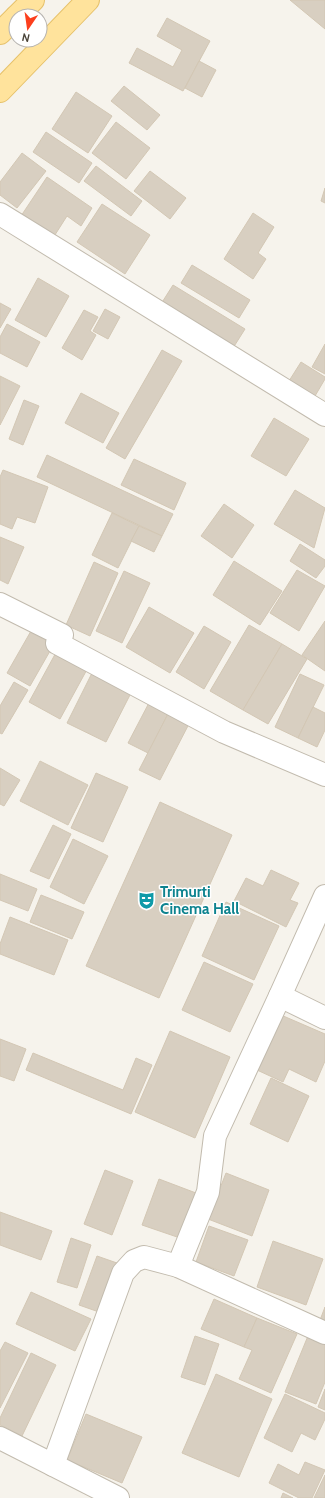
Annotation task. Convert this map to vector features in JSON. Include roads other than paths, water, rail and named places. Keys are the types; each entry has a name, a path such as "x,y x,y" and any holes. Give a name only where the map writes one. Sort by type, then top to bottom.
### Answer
{"main road":[{"path":"25,8 33,0"},
{"path":"0,91 88,0"},
{"path":"0,33 8,25"}],"street":[{"path":"0,214 325,415"},
{"path":"0,604 62,635 57,643 224,732 325,775"},
{"path":"178,1266 208,1192 215,1136 325,896"},
{"path":"280,996 325,1018"},
{"path":"53,1465 123,1274 134,1261 144,1257 178,1266 325,1333"},
{"path":"0,1438 118,1498"}],"place":[{"name":"Trimurti Cinema Hall","path":"147,901"}]}
